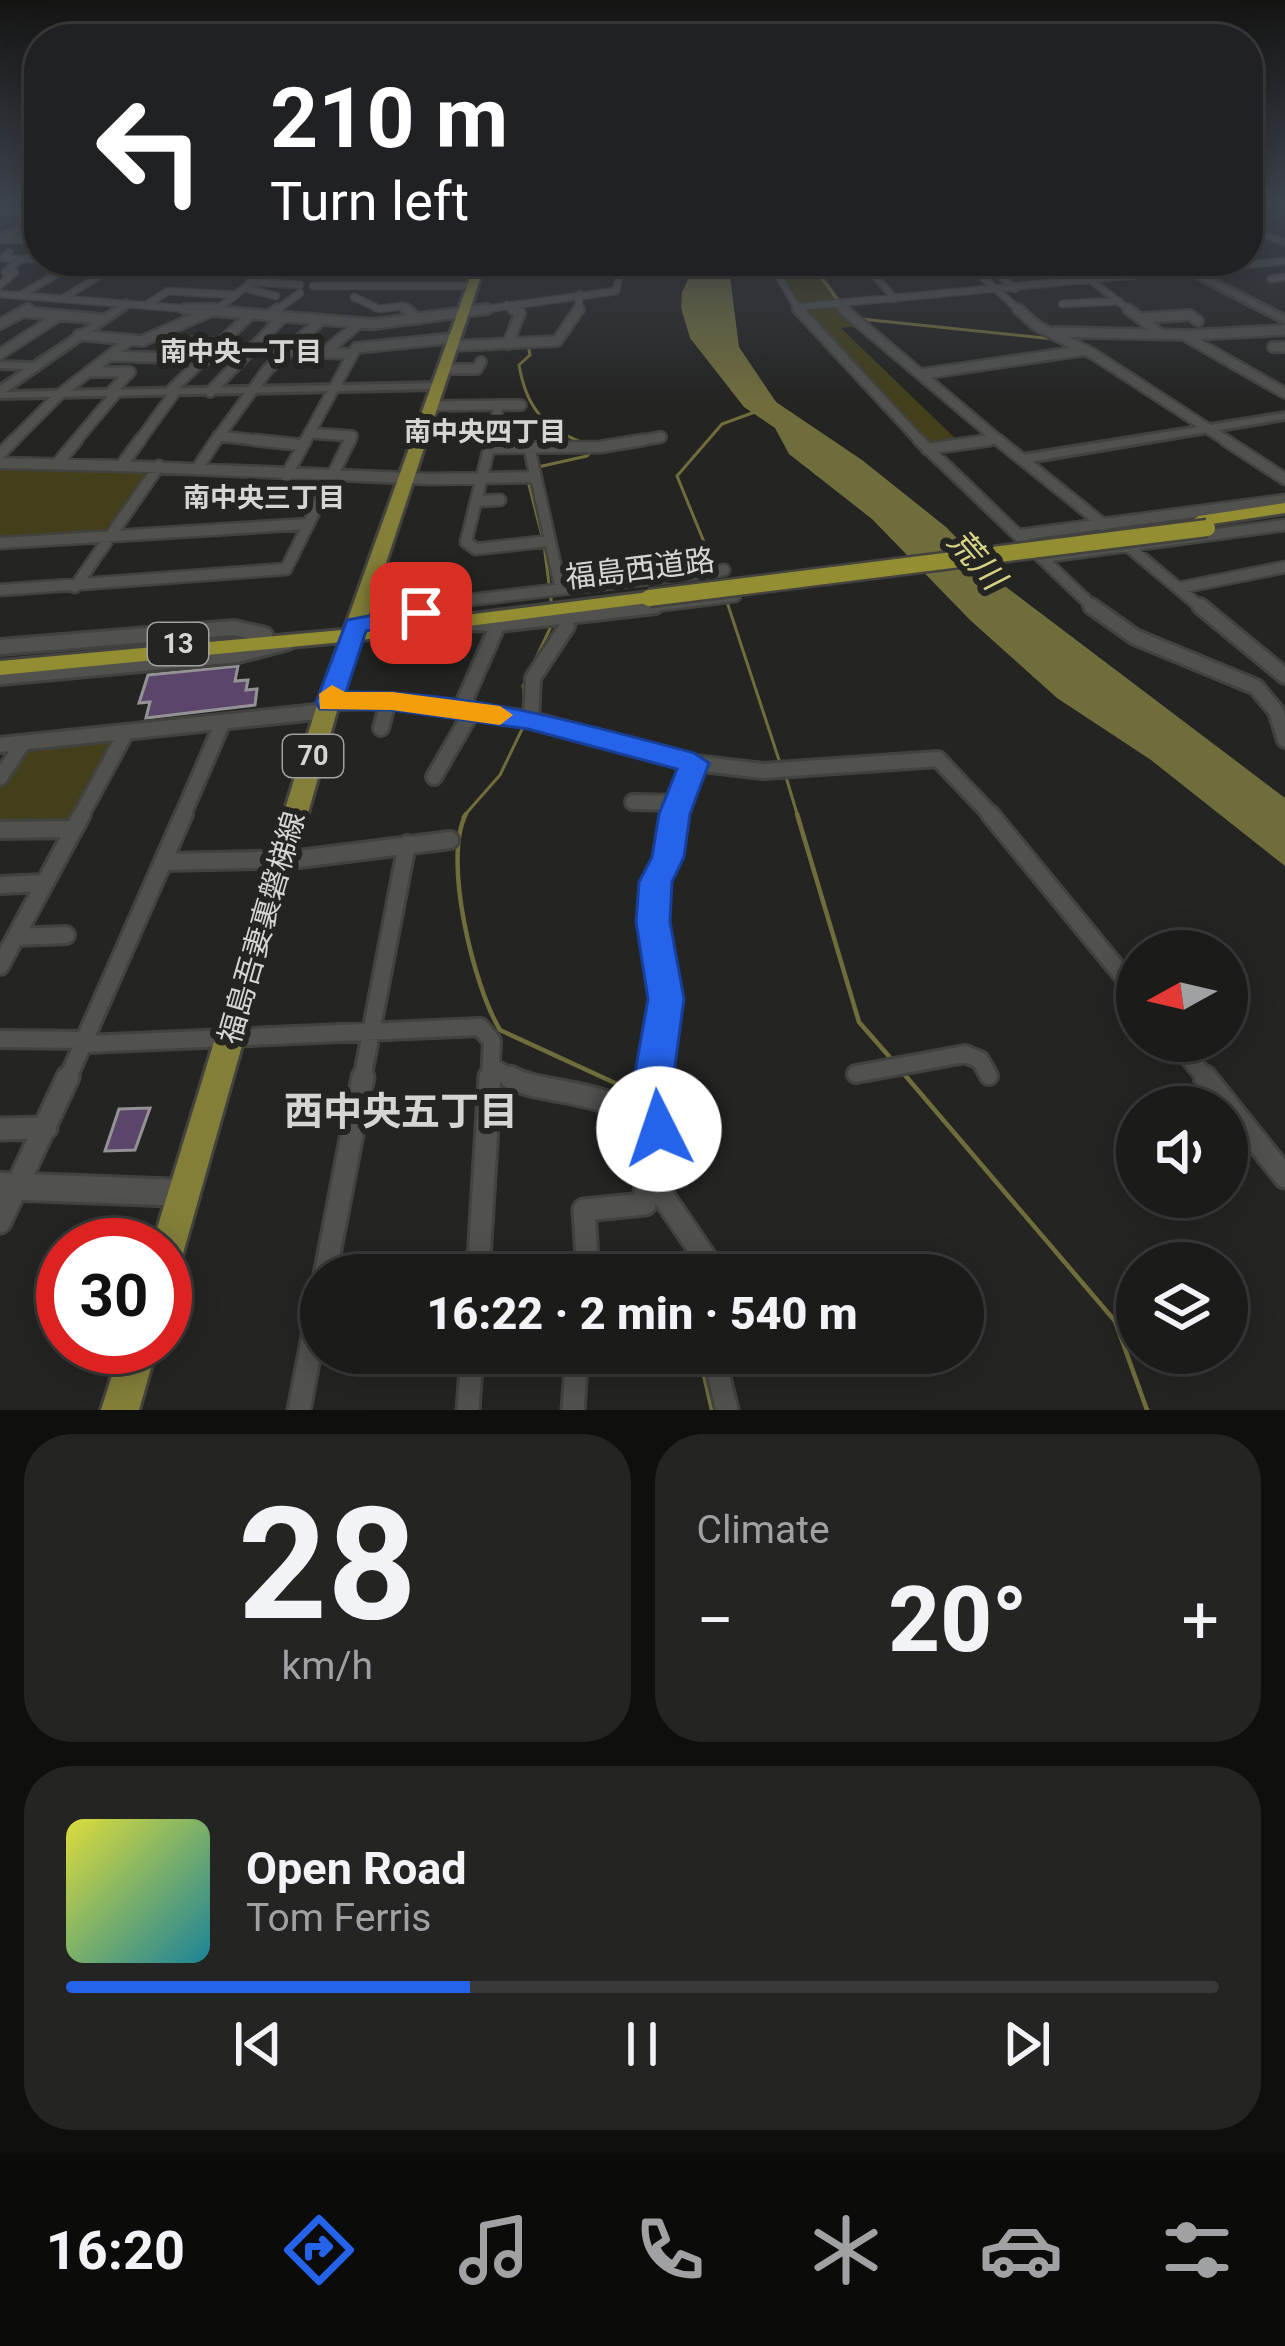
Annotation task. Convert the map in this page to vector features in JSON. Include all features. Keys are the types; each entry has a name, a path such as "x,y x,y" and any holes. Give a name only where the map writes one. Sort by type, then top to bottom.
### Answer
{"highway":[{"name":"福島西道路","path":"0,672 288,642 410,619 648,594 1285,512"},
{"name":"福島西道路","path":"0,658 459,622 648,594"}],"main road":[{"name":"福島吾妻裏磐梯線","path":"177,1218 328,707 476,276"},
{"path":"1195,276 1282,317"},
{"path":"120,1410 131,1374"}],"street":[{"path":"5,272 15,272 1,286 21,296 353,323 418,319 510,301 618,291 620,276"},
{"path":"1271,279 1285,275"},
{"path":"21,296 52,276"},
{"path":"63,298 100,276"},
{"path":"178,329 213,311 258,276"},
{"path":"326,298 348,276"},
{"path":"313,286 378,291 453,276"},
{"path":"778,276 797,307 927,449 1118,628 1256,687 1276,711 1285,740"},
{"path":"875,276 895,299"},
{"path":"982,276 1036,326 1086,350 1285,479"},
{"path":"1000,276 1015,289"},
{"path":"1086,276 1118,306"},
{"path":"797,307 1149,276"},
{"path":"277,284 286,277"},
{"path":"240,291 277,284 300,289 268,316"},
{"path":"1045,286 1060,300 1130,310 1162,334"},
{"path":"146,305 168,290 276,296"},
{"path":"240,291 266,301"},
{"path":"443,369 508,344 557,341 580,307 580,295"},
{"path":"1060,300 1072,295"},
{"path":"0,324 48,297"},
{"path":"354,297 379,309 403,307 418,319"},
{"path":"508,344 520,313 510,301"},
{"path":"836,303 1104,525"},
{"path":"0,393 126,304"},
{"path":"210,392 251,350 305,307"},
{"path":"22,312 102,319"},
{"path":"324,353 358,312"},
{"path":"122,466 172,392 251,314"},
{"path":"0,354 60,315"},
{"path":"1083,317 1109,331 1190,315 1198,321"},
{"path":"1098,318 1109,331"},
{"path":"199,466 246,391 282,351 321,320"},
{"path":"79,335 142,341 164,328 183,331 167,342 222,344"},
{"path":"1054,332 1182,335 1285,330"},
{"path":"1182,335 1285,393"},
{"path":"0,454 60,394 130,340"},
{"path":"286,476 356,348 386,348 391,340 500,406 521,406"},
{"path":"251,350 352,355"},
{"path":"922,374 1086,350"},
{"path":"110,356 207,359"},
{"path":"0,393 331,389 443,369 477,369 481,362"},
{"path":"0,365 32,366"},
{"path":"57,464 130,372 89,372"},
{"path":"500,406 466,542 476,549 544,542"},
{"path":"1023,459 1285,416"},
{"path":"0,590 286,569 352,436 309,433"},
{"path":"218,436 302,446"},
{"path":"489,448 600,447 661,437"},
{"path":"589,439 600,447"},
{"path":"927,449 997,439"},
{"path":"529,447 544,542 559,581"},
{"path":"0,463 199,466 331,477 530,474"},
{"path":"75,587 159,466"},
{"path":"476,501 500,500"},
{"path":"1020,535 1285,512"},
{"path":"1043,557 1129,547 1285,512"},
{"path":"0,543 307,524"},
{"path":"238,549 244,529"},
{"path":"1129,547 1285,681"},
{"path":"1179,588 1285,567"},
{"path":"410,619 461,601 724,570"},
{"path":"459,622 498,624 735,596"},
{"path":"434,777 498,624"},
{"path":"527,719 531,682 542,661 560,646 567,626"},
{"path":"0,647 234,628 265,635"},
{"path":"1256,687 1285,681"},
{"path":"381,728 388,701"},
{"path":"0,745 222,724 388,701 527,719 694,763 775,771 938,759 1016,842 1116,967"},
{"path":"0,1222 9,1186 46,1128 86,1042 222,724"},
{"path":"0,966 125,734"},
{"path":"0,778 23,743"},
{"path":"694,763 679,803 668,857 655,882 653,922 666,999 651,1095 656,1103 663,1196 703,1254"},
{"path":"633,802 679,803"},
{"path":"0,830 74,830"},
{"path":"164,862 281,858 450,840"},
{"path":"329,1254 407,844"},
{"path":"0,885 45,884"},
{"path":"16,937 65,935"},
{"path":"0,1039 230,1040 480,1028 493,1041 479,1254"},
{"path":"856,1074 965,1054 980,1060 989,1076"},
{"path":"1192,1062 1285,1177"},
{"path":"492,1067 527,1087 595,1095 638,1124 644,1138 645,1204 584,1210 587,1254"},
{"path":"0,1129 46,1128"},
{"path":"9,1186 184,1193"},
{"path":"299,1410 307,1374"},
{"path":"468,1410 471,1374"},
{"path":"573,1410 576,1374"},
{"path":"718,1374 727,1410"}],"shaded area":[{"path":"782,276 824,276 859,326 841,328 958,441 928,445 823,336"},
{"path":"0,465 144,468 147,475 106,535 0,539"},
{"path":"113,742 66,825 0,826 0,785 25,748"}],"water":[{"name":"荒川","path":"690,276 730,276 739,347 776,402 862,460 946,527 1002,584 1285,798 1285,866 1151,760 1057,698 970,620 872,519 789,454 775,428 744,407 690,338 681,308"}],"building":[{"path":"238,666 235,681 248,680 246,690 257,689 255,705 146,718 150,702 139,703 148,675"},
{"path":"150,1108 135,1150 105,1151 119,1109"}],"waterway":[{"path":"820,276 840,303"},
{"path":"861,319 1054,339"},
{"path":"528,345 530,355 519,365 532,403 547,422 581,442"},
{"path":"713,564 677,476 722,424 755,412"},
{"path":"538,467 587,456 594,449"},
{"path":"528,481 542,536"},
{"path":"544,545 552,607"},
{"path":"727,602 780,763"},
{"path":"525,701 523,686 553,622"},
{"path":"463,817 500,775 525,723"},
{"path":"786,777 798,817"},
{"path":"466,814 458,861 464,923 480,984 500,1030 641,1095 647,1116"},
{"path":"797,814 859,1022 894,1062"},
{"path":"904,1074 1115,1321 1147,1410"},
{"path":"704,1374 712,1410"}],"slow traffic":[{"path":"332,694 330,702 392,701 500,715"}],"district":[{"name":"南中央一丁目","path":"241,352"},
{"name":"南中央四丁目","path":"485,432"},
{"name":"南中央三丁目","path":"264,498"},
{"name":"西中央五丁目","path":"401,1111"}],"route":[{"path":"421,613 410,619 356,626 330,702 392,701 528,719 694,763 674,814 668,857 655,882 653,922 666,999 651,1095 659,1129"}]}
